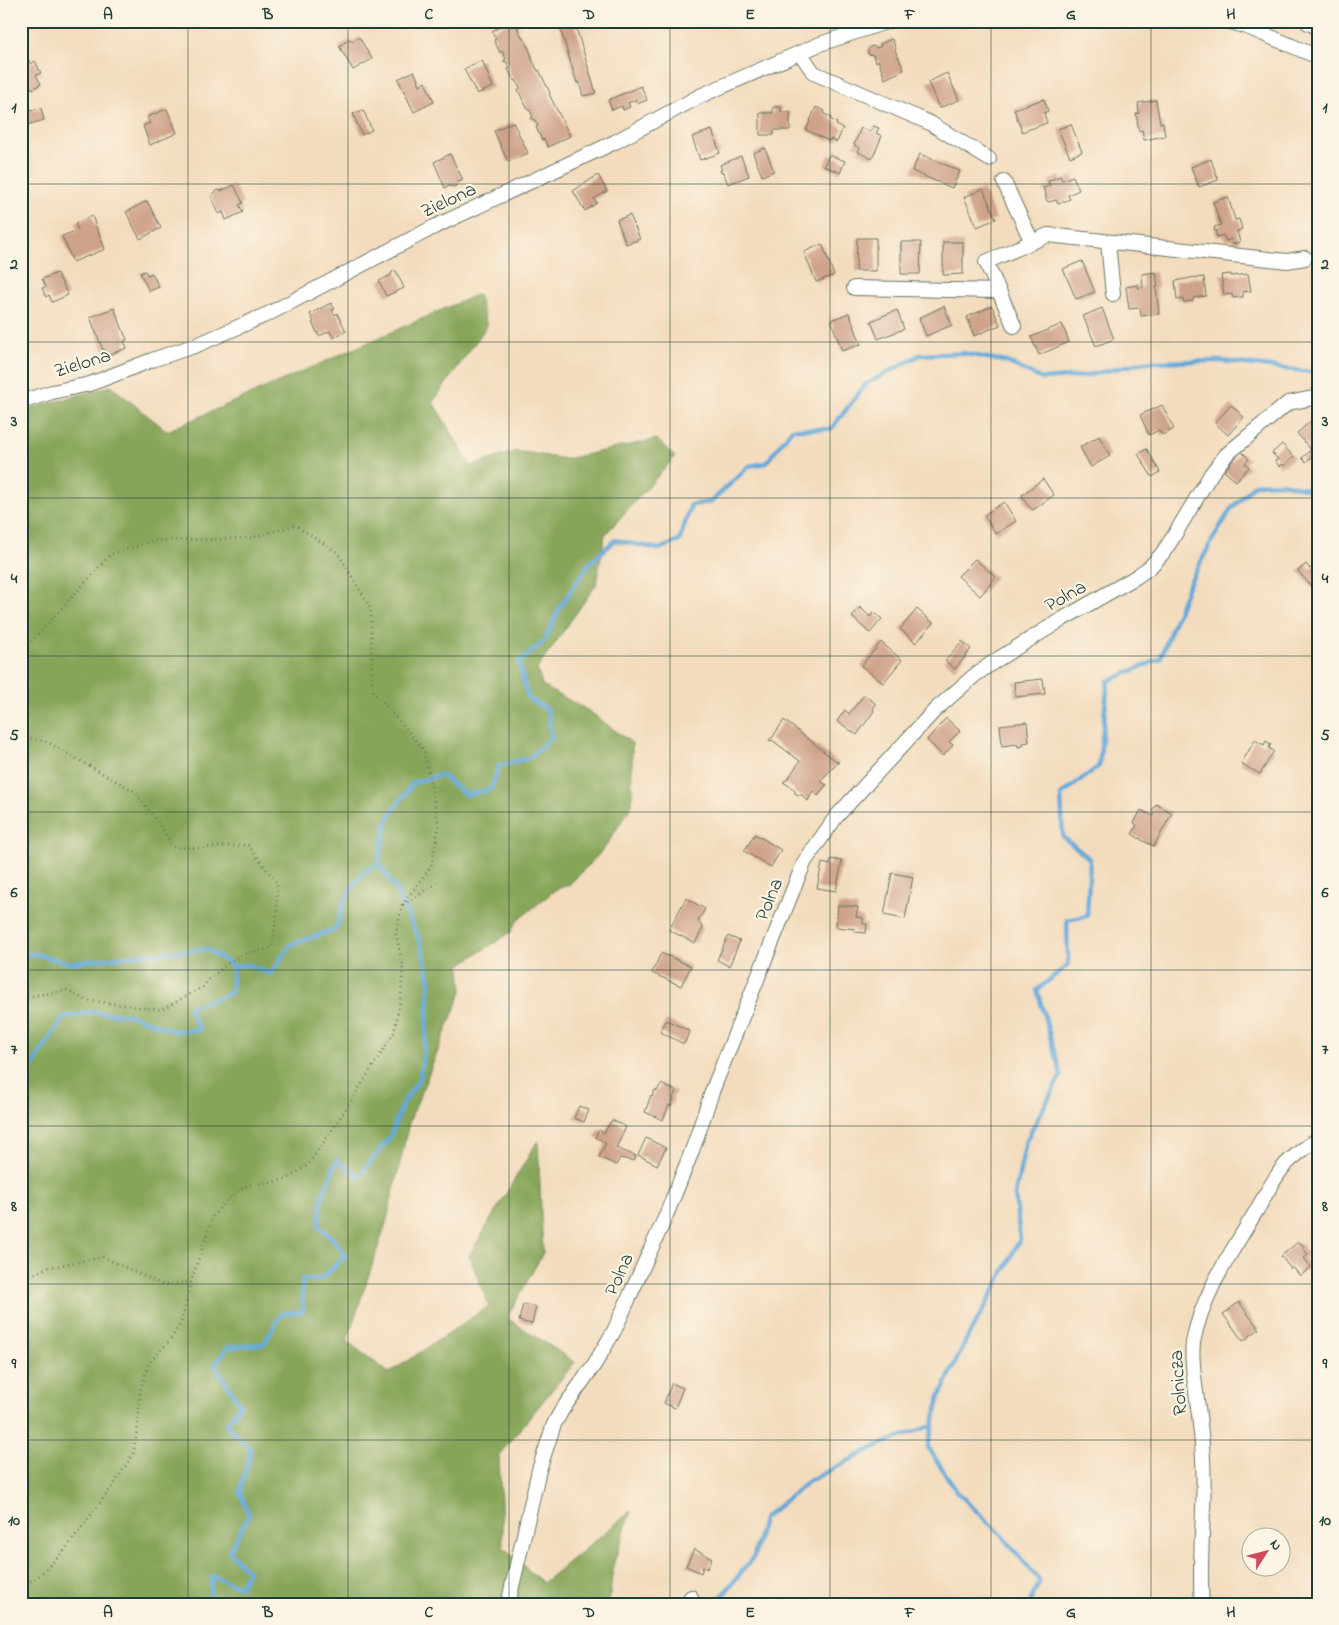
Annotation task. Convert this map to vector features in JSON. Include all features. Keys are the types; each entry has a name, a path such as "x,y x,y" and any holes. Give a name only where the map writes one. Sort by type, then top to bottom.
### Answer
{"main road":[{"path":"1309,21 1318,25"}],"street":[{"name":"Zielona","path":"21,402 52,392 90,384 197,345 270,313 434,227 615,142 700,96 820,44 889,21"},
{"path":"1228,21 1247,27 1318,58"},
{"path":"800,53 814,73 930,123 989,158"},
{"path":"1004,182 1032,242"},
{"path":"1014,326 986,262 1048,235 1287,261 1305,258"},
{"path":"1108,242 1113,294"},
{"path":"854,288 999,291"},
{"name":"Polna","path":"508,1604 539,1470 554,1424 602,1353 631,1295 681,1179 713,1089 800,873 815,846 847,805 913,733 952,695 995,661 1150,567 1162,554 1211,474 1226,455 1288,403 1318,397"},
{"name":"Rolnicza","path":"1202,1604 1204,1460 1193,1368 1193,1344 1203,1306 1215,1282 1284,1166 1299,1152 1318,1139"}],"path":[{"path":"21,653 111,554 152,541 251,538 295,525 338,553 371,609 372,690 424,750 439,826 431,867 402,905 396,934 403,966 401,996 394,1033 308,1165 287,1179 247,1185 228,1199 212,1216 191,1282 181,1323 170,1340 149,1363 140,1390 138,1426 133,1454 115,1483 63,1552 40,1575 21,1588"},
{"path":"21,736 47,742 134,792 158,822 173,847 203,848 248,845 277,883 277,913 272,948 239,955 211,977 203,987 161,1010 85,1000 67,990 21,998"},
{"path":"402,905 440,881"},
{"path":"21,1280 46,1268 103,1257 163,1285 191,1282"}],"green space":[{"path":"478,294 487,326 433,402 471,466 516,451 566,459 657,439 675,457 605,535 596,585 537,669 543,686 589,711 632,743 632,805 604,849 570,884 555,890 517,921 511,932 460,965 462,991 409,1123 387,1220 347,1341 389,1373 489,1306 469,1256 538,1140 543,1253 507,1318 575,1362 499,1455 503,1547 543,1583 631,1511 613,1566 609,1604 21,1604 21,411 111,386 167,431"}],"building":[{"path":"512,21 516,21 519,28 517,28 529,49 531,57 570,136 548,147 544,139 542,140 536,127 538,126 534,119 532,120 531,118 533,117 530,110 528,110 518,90 520,88 516,80 514,81 508,69 510,68 506,61 504,62 506,59 502,51 500,53 494,40 496,39 492,31"},
{"path":"558,21 574,21 596,93 583,96 579,82 577,83"},
{"path":"592,21 605,21 606,23 594,27"},
{"path":"359,37 372,59 353,70 339,46 350,39 352,42"},
{"path":"892,39 904,70 885,79 878,60 876,62 873,55 868,54 868,50 873,46 877,48 881,46 880,44"},
{"path":"28,59 31,64 35,61 41,73 36,75 41,84 32,89 21,70 21,63"},
{"path":"482,60 493,87 477,94 464,69"},
{"path":"414,71 420,85 425,82 434,102 414,112 398,79"},
{"path":"947,73 959,100 939,108 928,82"},
{"path":"641,86 647,100 637,104 636,100 628,103 630,107 623,110 622,106 612,110 608,100"},
{"path":"1044,99 1048,111 1044,113 1047,123 1022,132 1014,109"},
{"path":"1156,100 1160,123 1163,122 1165,136 1144,140 1142,130 1139,131 1136,114 1139,113 1138,103"},
{"path":"28,107 30,111 41,108 44,120 23,126 21,109"},
{"path":"773,107 781,107 781,112 790,112 790,130 774,130 774,135 760,135 760,113 773,113"},
{"path":"816,107 825,111 824,114 831,117 830,119 837,123 836,125 843,128 837,142 830,139 829,141 806,130"},
{"path":"167,109 177,133 150,145 143,126 150,123 147,117"},
{"path":"363,110 372,130 362,135 353,114"},
{"path":"513,122 528,153 508,162 494,131"},
{"path":"1071,124 1082,152 1070,157 1058,129"},
{"path":"873,126 879,128 876,133 882,136 872,159 858,152 860,148 854,145 861,128 871,132"},
{"path":"712,130 720,153 700,160 692,137"},
{"path":"765,148 774,171 762,176 753,153"},
{"path":"450,154 463,180 454,187 445,188 434,162"},
{"path":"920,154 960,171 952,188 912,171"},
{"path":"829,155 845,161 840,173 824,166"},
{"path":"741,156 749,176 728,184 723,172 721,173 720,165"},
{"path":"1211,159 1218,180 1199,187 1191,167"},
{"path":"598,175 607,191 594,199 597,203 585,211 573,191"},
{"path":"1060,176 1062,180 1073,176 1079,190 1068,195 1070,199 1058,204 1056,200 1049,202 1046,200 1043,188 1050,186 1048,181"},
{"path":"234,185 243,203 239,205 243,212 226,220 223,212 219,214 211,196 218,190 221,191"},
{"path":"983,189 996,219 977,227 964,197"},
{"path":"1228,197 1235,220 1239,219 1242,229 1237,231 1240,242 1233,244 1232,239 1226,241 1223,235 1217,237 1214,227 1221,225 1213,202"},
{"path":"147,201 161,228 140,239 126,212"},
{"path":"630,215 640,239 626,244 617,220"},
{"path":"92,216 105,249 73,262 62,236 78,230 75,223"},
{"path":"857,238 876,238 876,271 856,271"},
{"path":"901,242 921,242 920,274 901,274"},
{"path":"943,242 963,242 963,274 943,275"},
{"path":"822,244 834,275 816,282 804,252"},
{"path":"1082,261 1095,292 1076,299 1063,269"},
{"path":"145,271 147,275 152,273 159,287 149,291 140,273"},
{"path":"396,271 404,288 386,296 379,281 391,275"},
{"path":"1156,272 1159,314 1141,316 1140,308 1129,309 1126,287 1138,285 1138,288 1143,287 1142,274"},
{"path":"57,273 68,295 52,302 49,295 46,297 42,288 46,287 42,279"},
{"path":"1231,274 1231,276 1248,274 1251,291 1243,292 1243,297 1233,298 1232,294 1224,295 1221,275"},
{"path":"1204,277 1206,296 1193,298 1193,301 1183,302 1183,299 1177,300 1175,281"},
{"path":"331,303 335,309 332,310 335,315 337,313 346,331 333,338 330,331 319,336 312,323 314,322 310,314"},
{"path":"944,306 952,325 926,336 919,318"},
{"path":"992,306 1000,325 974,336 967,317"},
{"path":"114,308 127,340 124,341 127,348 108,355 106,350 103,350 90,317"},
{"path":"1102,308 1114,339 1096,346 1083,316"},
{"path":"897,310 904,329 878,339 871,321"},
{"path":"849,313 861,344 842,351 831,320"},
{"path":"1062,324 1069,342 1039,355 1031,337"},
{"path":"1162,405 1174,429 1162,435 1159,430 1149,435 1140,415"},
{"path":"1231,405 1244,417 1228,435 1215,423"},
{"path":"1312,420 1318,426 1318,452 1306,462 1302,458 1311,450 1297,433"},
{"path":"1099,436 1110,456 1091,467 1080,447"},
{"path":"1282,444 1294,457 1284,466 1282,464 1280,467 1275,461 1278,459 1272,453"},
{"path":"1147,449 1160,472 1152,477 1138,454"},
{"path":"1241,451 1249,459 1245,463 1249,467 1236,481 1224,471"},
{"path":"1043,479 1054,495 1033,510 1027,505 1022,495"},
{"path":"1004,502 1016,521 996,534 984,515"},
{"path":"1318,526 1318,536 1313,530"},
{"path":"975,559 996,577 980,596 958,576"},
{"path":"1306,564 1310,569 1316,564 1318,565 1318,591 1316,592 1298,571"},
{"path":"860,607 870,617 874,612 882,619 870,633 852,617"},
{"path":"917,609 933,623 916,643 900,629"},
{"path":"962,641 971,649 955,669 945,661"},
{"path":"881,642 902,660 883,683 861,666"},
{"path":"1043,679 1045,694 1015,697 1014,682"},
{"path":"864,695 876,704 873,709 874,711 857,735 837,721 845,710 849,714"},
{"path":"946,718 960,731 949,742 953,745 943,756 927,740"},
{"path":"784,720 839,762 820,781 827,785 818,796 813,791 808,801 783,782 786,781 800,761 772,740 769,740"},
{"path":"1027,722 1029,742 1023,743 1023,746 1018,747 1017,744 1002,746 1000,725"},
{"path":"1255,740 1264,745 1266,741 1271,744 1269,748 1274,751 1260,774 1241,764"},
{"path":"1156,804 1172,813 1154,846 1132,834 1137,825 1134,823 1141,810 1153,816 1155,813 1152,811"},
{"path":"755,834 781,850 771,867 744,851"},
{"path":"831,859 842,861 836,891 817,888 822,863 830,865"},
{"path":"892,873 913,877 905,919 884,915"},
{"path":"686,898 705,909 698,921 703,928 695,943 669,930"},
{"path":"838,905 858,907 856,917 863,918 863,924 867,924 866,933 854,932 855,929 836,927"},
{"path":"728,936 740,941 729,966 717,960"},
{"path":"661,953 691,966 681,986 652,973"},
{"path":"666,1020 690,1031 684,1044 660,1032"},
{"path":"661,1084 676,1091 673,1102 671,1106 669,1105 663,1120 645,1112 651,1095 655,1090 657,1091"},
{"path":"579,1106 589,1110 584,1122 574,1118"},
{"path":"612,1120 626,1127 616,1148 636,1156 634,1161 620,1158 616,1165 599,1157 606,1143 595,1137 599,1130 604,1133"},
{"path":"646,1138 666,1148 657,1165 638,1155"},
{"path":"1298,1242 1304,1247 1308,1255 1304,1258 1311,1267 1300,1276 1293,1267 1291,1269 1281,1256"},
{"path":"1239,1302 1259,1329 1243,1341 1223,1314"},
{"path":"523,1304 536,1307 532,1324 519,1321"},
{"path":"672,1383 683,1388 675,1408 664,1403"},
{"path":"694,1549 712,1558 707,1569 703,1567 701,1573 686,1566"}],"waterway":[{"path":"209,1604 212,1576 240,1587 248,1571 229,1552 249,1515 240,1492 251,1450 226,1425 240,1405 215,1365 228,1347 264,1344 281,1314 303,1311 302,1280 321,1279 346,1256 335,1241 319,1227 322,1197 337,1160 359,1177 390,1137 403,1103 420,1078 426,1036 430,981 420,941 394,886 378,863 388,818 413,783 441,775 466,795 491,789 499,766 529,758 551,738 548,710 528,698 519,663 545,640 560,607 590,563 615,540 659,549 679,541 691,505 711,502 749,466 766,463 792,429 831,429 866,384 920,355 963,353 1007,362 1042,379 1085,376 1144,362 1222,361 1318,373"},
{"path":"1029,1604 1040,1581 1002,1536 957,1492 928,1447 939,1398 967,1338 1020,1239 1015,1195 1026,1141 1061,1075 1037,990 1068,965 1067,920 1087,916 1090,859 1063,837 1061,795 1099,766 1108,681 1160,659 1188,586 1231,509 1255,484 1282,483 1315,491 1318,489"},
{"path":"21,1072 32,1067 63,1018 91,1012 130,1015 174,1031 200,1030 188,1008 231,993 233,966 249,965 271,974 290,945 336,929 345,899 361,875 378,863"},
{"path":"21,955 35,954 70,963 207,949 233,966"},
{"path":"714,1604 754,1556 763,1519 809,1481 879,1445 933,1425"}]}
